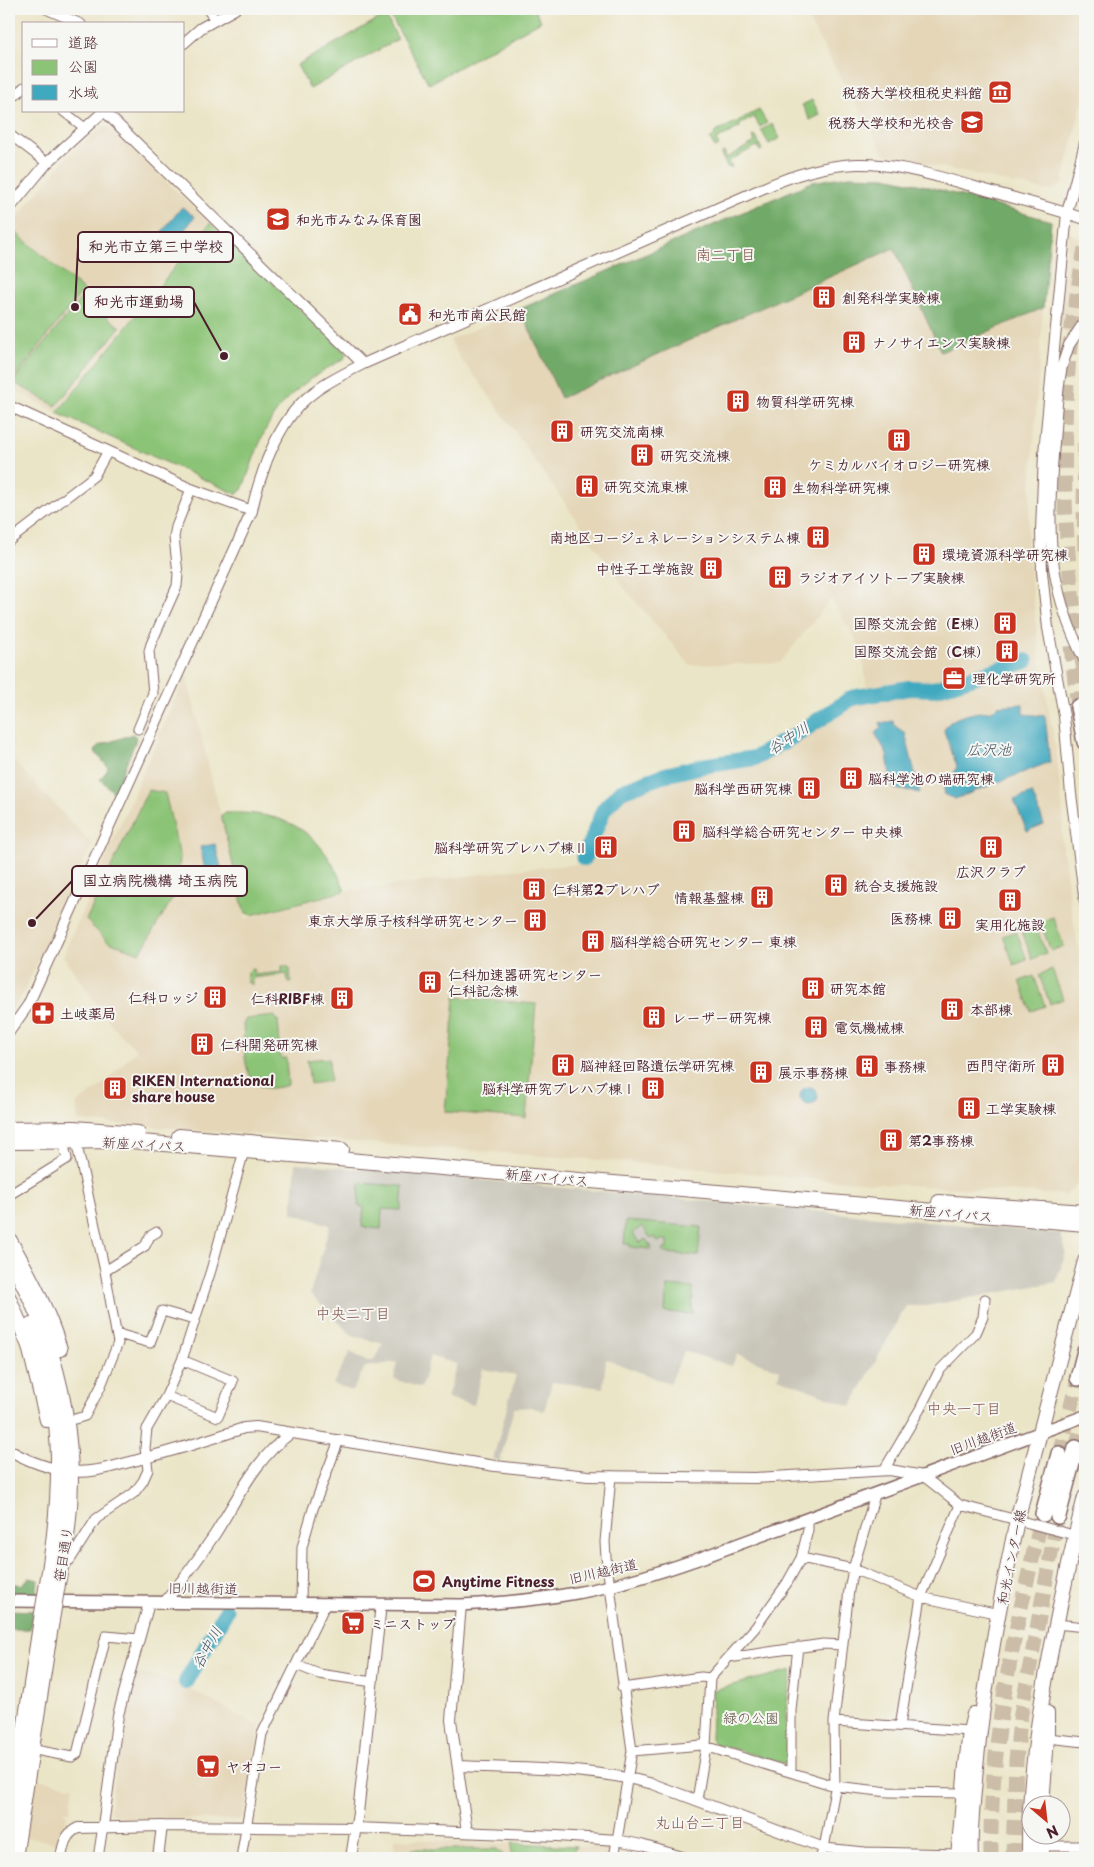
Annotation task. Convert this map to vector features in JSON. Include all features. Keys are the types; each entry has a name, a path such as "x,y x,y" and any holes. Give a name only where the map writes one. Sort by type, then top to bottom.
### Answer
{"highway":[{"path":"1078,707 1085,742"},
{"path":"1078,1378 1085,1351"},
{"path":"1058,1454 1050,1515 1076,1448"}],"main road":[{"name":"新座バイパス","path":"9,1129 74,1128 194,1137 867,1198 1085,1212"},
{"name":"新座バイパス","path":"9,1142 130,1141 1085,1224"},
{"path":"9,1239 34,1282 53,1326 68,1378 75,1419 68,1434"},
{"name":"笹目通り","path":"9,1258 35,1309 68,1434 65,1471 56,1528 57,1570 21,1747 9,1828"},
{"name":"和光インター線","path":"963,1857 975,1785 989,1663 1017,1520 1085,1261"},
{"name":"笹目通り","path":"9,1276 51,1368 58,1446 65,1471"},
{"path":"9,1298 29,1346 50,1432 58,1446"},
{"name":"旧川越街道","path":"9,1602 461,1605 535,1600 643,1578 698,1560 1085,1416"},
{"path":"1029,1858 1036,1734 1056,1624 1080,1536 1085,1497"},
{"path":"963,1857 963,1793 970,1731 989,1663"},
{"path":"1043,1794 1047,1738 1046,1672"},
{"name":"笹目通り","path":"15,1858 21,1747"}],"street":[{"path":"46,9 77,22"},
{"path":"207,9 215,19"},
{"path":"185,42 215,19 234,9"},
{"path":"9,93 16,95 22,89"},
{"path":"64,112 85,128"},
{"path":"9,209 46,163 103,112"},
{"path":"105,112 364,364"},
{"path":"9,134 46,163"},
{"path":"1085,142 1067,213 1044,453 1041,532 1042,572 1048,628 1064,716 1085,902"},
{"path":"9,1032 28,1004 252,511 256,488 273,447 290,415 317,388 364,364 781,180 832,166 875,164 915,170 1085,219"},
{"path":"1085,321 1069,345 1062,366 1050,508 1052,557 1057,585 1064,612 1085,661"},
{"path":"9,406 191,489 252,511"},
{"path":"9,542 94,476 108,451"},
{"path":"138,729 153,693 150,644 177,586 178,574 174,537 191,489"},
{"path":"9,1195 67,1159 70,1141"},
{"path":"70,1141 105,1271 118,1334 116,1351 100,1388 85,1416 75,1419"},
{"path":"57,1570 70,1560 96,1519 134,1493 148,1470 148,1458 145,1448 147,1429 166,1396 182,1360 211,1270 244,1151"},
{"path":"105,1271 145,1246 150,1236 157,1232"},
{"path":"884,1470 920,1409 939,1371 976,1333 983,1317 985,1299"},
{"path":"118,1334 150,1343 162,1311 194,1320"},
{"path":"166,1396 218,1417 233,1381 182,1360"},
{"path":"9,1450 40,1465 65,1471 99,1469 188,1447 244,1428 262,1428 495,1466 588,1476 755,1478 884,1470 923,1476 960,1505 1080,1536"},
{"path":"164,1603 199,1558 260,1461 291,1433"},
{"path":"302,1604 302,1546 312,1509 339,1440"},
{"path":"611,1476 605,1542 608,1586 632,1751 614,1858"},
{"path":"820,1858 824,1848 835,1786 834,1722 849,1590 853,1569 875,1495"},
{"path":"900,1726 921,1597 960,1505"},
{"path":"697,1800 706,1746 710,1678 755,1628 787,1583 801,1558 808,1530 808,1519"},
{"path":"801,1558 853,1569 921,1597 999,1614"},
{"path":"98,1858 118,1715 149,1603"},
{"path":"241,1858 262,1734 326,1603"},
{"path":"351,1858 381,1604"},
{"path":"461,1605 451,1720 467,1832"},
{"path":"1056,1624 1085,1627"},
{"path":"21,1747 72,1757 77,1754 106,1636 139,1638"},
{"path":"731,1656 736,1657 823,1644 843,1645"},
{"path":"791,1772 792,1710 798,1647"},
{"path":"296,1666 319,1674 372,1682"},
{"path":"622,1688 701,1677 710,1678"},
{"path":"834,1722 970,1731"},
{"path":"1047,1738 1085,1742"},
{"path":"632,1751 702,1744 835,1786 889,1792 963,1793"},
{"path":"458,1766 570,1771 628,1777 697,1800 824,1848 963,1857"},
{"path":"61,1858 65,1840 72,1830 103,1826 356,1828 616,1840 686,1858"},
{"path":"158,1858 162,1826"},
{"path":"1042,1846 1085,1846"}],"shaded area":[{"name":"税務大学校和光校舎","path":"802,9 1085,9 1085,91 1062,185 1048,191 884,154"},
{"path":"101,128 109,128 209,222 56,412 9,387 9,227 65,159"},
{"name":"理化学研究所","path":"849,176 886,177 926,186 1051,221 1027,547 1040,658 1057,757 1063,817 1062,841 1070,905 1085,980 1085,1177 1066,1195 827,1180 612,1161 78,1121 76,1104 100,1087 137,1050 114,1028 63,956 186,674 246,918 349,891 514,870 584,865 603,813 609,804 624,794 643,786 776,750 867,691 862,650 831,599 780,663 690,665 625,589 479,381 461,360 450,340 812,182"},
{"path":"1069,233 1085,239 1085,311 1068,334 1059,327"},
{"path":"9,756 92,844 19,1002 9,1014"},
{"path":"296,1163 1061,1234 1066,1252 1056,1282 926,1306 906,1306 851,1406 778,1378 780,1370 737,1354 732,1366 684,1351 670,1384 606,1359 603,1388 552,1382 544,1411 531,1407 514,1408 500,1461 493,1459 516,1375 483,1369 474,1405 447,1398 457,1364 430,1356 421,1388 394,1379 397,1362 365,1367 352,1391 333,1384 350,1352 367,1361 373,1361 383,1344 352,1335 310,1294 330,1225 292,1213"},
{"path":"135,1673 157,1676 183,1685 260,1727 243,1818 239,1820 117,1818 110,1810 120,1734"},
{"path":"35,1778 74,1787 70,1812 64,1811 63,1814 67,1814 65,1826 58,1832 56,1843 25,1837"},
{"path":"395,1839 605,1847 609,1853 608,1858 394,1858"}],"green space":[{"path":"401,9 534,9 541,21 429,84 390,15"},
{"path":"385,15 398,39 310,89 297,65"},
{"path":"812,100 820,115 810,120 802,105"},
{"path":"759,110 767,123 760,127 754,117 716,140 719,146 715,148 710,138 715,136 714,133"},
{"path":"772,124 780,138 769,144 761,130"},
{"path":"752,136 756,137 762,150 760,151 757,146 729,161 732,167 727,167 721,154 724,152 727,158 755,142"},
{"path":"849,176 886,177 926,186 1051,221 1043,308 941,352 894,248 561,398 520,309 812,182"},
{"path":"210,223 346,353 344,359 309,380 280,408 265,431 242,490 236,494 57,413"},
{"path":"15,232 83,290 12,381 9,380 9,240"},
{"path":"82,297 120,327 56,406 13,382"},
{"path":"133,734 136,737 135,742 114,793 100,779 108,767 95,752 98,746"},
{"path":"148,790 165,793 180,857 177,891 140,953 108,942 86,920"},
{"path":"226,813 248,813 268,816 285,821 300,829 314,840 326,854 345,891 252,915 246,913 221,815"},
{"path":"1053,917 1064,946 1051,951 1040,922"},
{"path":"1035,924 1046,953 1032,959 1021,929"},
{"path":"1016,931 1027,960 1014,965 1003,936"},
{"path":"282,966 287,966 290,969 291,982 288,982 287,974 252,978 252,985 247,982 248,972 251,969 253,969 254,975 282,972"},
{"path":"1052,969 1063,999 1050,1004 1039,975"},
{"path":"1034,976 1045,1006 1031,1011 1020,981"},
{"path":"455,997 536,1004 526,1118 445,1112"},
{"path":"275,1016 276,1020 278,1020 281,1058 286,1058 288,1085 273,1088 262,1087 255,1082 246,1065 243,1024 246,1019"},
{"path":"329,1058 330,1081 310,1084 307,1060"},
{"path":"360,1183 403,1186 401,1210 382,1209 381,1229 362,1227 364,1207 358,1206"},
{"path":"626,1221 701,1227 698,1256 666,1253 663,1251 667,1249 667,1240 658,1242 655,1237 651,1239 642,1226 633,1233 639,1243 646,1239 651,1245 651,1249 630,1247 630,1244 624,1244"},
{"path":"667,1286 693,1288 692,1314 665,1312"},
{"path":"29,1578 38,1580 36,1597 9,1596 9,1583 21,1585"},
{"path":"9,1610 33,1611 30,1629 9,1629"},
{"name":"緑の公園","path":"792,1670 786,1710 787,1762 785,1764 713,1743 711,1739 713,1690"},
{"path":"512,1843 576,1846 570,1858 511,1858"},
{"path":"413,1849 497,1849 507,1858 402,1858"}],"water":[{"path":"182,207 195,217 174,243 161,233"},
{"name":"広沢池","path":"1023,704 1023,714 1045,716 1050,762 955,799 945,795 943,783 951,781 957,766 944,731 949,723 964,715 992,711 997,706"},
{"path":"892,721 895,726 905,733 920,793 894,789 891,783 887,754 875,733 881,727 880,722"},
{"path":"1032,793 1044,824 1027,831 1014,800"},
{"path":"215,844 223,875 207,879 200,847"},
{"path":"809,1087 815,1090 818,1096 815,1102 809,1105 803,1102 800,1096 803,1090"}],"waterway":[{"name":"谷中川","path":"584,858 604,809 621,791 665,775 702,766 755,758 799,733 852,698 909,688 934,689 1026,661"},
{"name":"谷中川","path":"186,1682 226,1611"}],"tunnel":[{"path":"1085,248 1069,357 1065,437 1068,557 1072,596 1085,675"},
{"path":"1085,443 1085,551"},
{"path":"1071,646 1078,707"},
{"path":"1059,1454 1078,1378"},
{"path":"1076,1448 1085,1415"},
{"path":"991,1858 994,1771 999,1728 1014,1642 1043,1514"},
{"path":"1013,1858 1016,1761 1020,1719 1058,1516"}],"place":[{"name":"税務大学校租税史料館","path":"1000,92"},
{"name":"税務大学校和光校舎","path":"972,122"},
{"name":"和光市みなみ保育園","path":"278,219"},
{"name":"創発科学実験棟","path":"824,297"},
{"name":"和光市立第三中学校","path":"75,307"},
{"name":"和光市南公民館","path":"410,314"},
{"name":"ナノサイエンス実験棟","path":"854,342"},
{"name":"和光市運動場","path":"224,356"},
{"name":"物質科学研究棟","path":"738,401"},
{"name":"研究交流南棟","path":"562,431"},
{"name":"ケミカルバイオロジー研究棟","path":"899,440"},
{"name":"研究交流棟","path":"642,455"},
{"name":"研究交流東棟","path":"587,486"},
{"name":"生物科学研究棟","path":"775,487"},
{"name":"南地区コージェネレーションシステム棟","path":"818,537"},
{"name":"環境資源科学研究棟","path":"924,554"},
{"name":"中性子工学施設","path":"711,568"},
{"name":"ラジオアイソトープ実験棟","path":"780,577"},
{"name":"国際交流会館（E棟）","path":"1005,623"},
{"name":"国際交流会館（C棟）","path":"1007,651"},
{"name":"理化学研究所","path":"954,678"},
{"name":"脳科学池の端研究棟","path":"851,778"},
{"name":"脳科学西研究棟","path":"809,788"},
{"name":"脳科学総合研究センター 中央棟","path":"684,831"},
{"name":"脳科学研究プレハブ棟Ⅱ","path":"606,847"},
{"name":"広沢クラブ","path":"991,847"},
{"name":"統合支援施設","path":"836,885"},
{"name":"仁科第2プレハブ","path":"534,889"},
{"name":"情報基盤棟","path":"762,897"},
{"name":"実用化施設","path":"1010,900"},
{"name":"医務棟","path":"950,918"},
{"name":"東京大学原子核科学研究センター","path":"535,920"},
{"name":"国立病院機構 埼玉病院","path":"32,923"},
{"name":"脳科学総合研究センター 東棟","path":"593,941"},
{"name":"仁科加速器研究センター 仁科記念棟","path":"430,982"},
{"name":"研究本館","path":"813,988"},
{"name":"仁科ロッジ","path":"215,997"},
{"name":"仁科RIBF棟","path":"342,998"},
{"name":"本部棟","path":"952,1009"},
{"name":"土岐薬局","path":"43,1013"},
{"name":"レーザー研究棟","path":"654,1017"},
{"name":"電気機械棟","path":"816,1027"},
{"name":"仁科開発研究棟","path":"202,1044"},
{"name":"脳神経回路遺伝学研究棟","path":"563,1065"},
{"name":"西門守衛所","path":"1053,1065"},
{"name":"事務棟","path":"867,1066"},
{"name":"展示事務棟","path":"761,1072"},
{"name":"RIKEN International share house","path":"115,1088"},
{"name":"脳科学研究プレハブ棟Ⅰ","path":"653,1088"},
{"name":"工学実験棟","path":"969,1108"},
{"name":"第2事務棟","path":"891,1140"},
{"name":"Anytime Fitness","path":"424,1581"},
{"name":"ミニストップ","path":"353,1623"},
{"name":"ヤオコー","path":"208,1766"}],"district":[{"name":"南二丁目","path":"726,253"},
{"name":"中央二丁目","path":"353,1312"},
{"name":"中央一丁目","path":"964,1407"},
{"name":"丸山台二丁目","path":"700,1821"}]}
